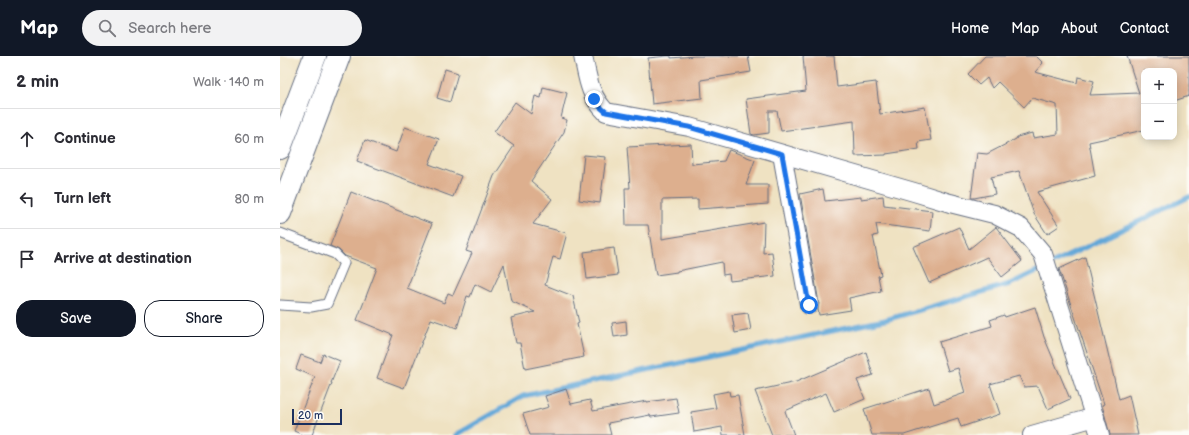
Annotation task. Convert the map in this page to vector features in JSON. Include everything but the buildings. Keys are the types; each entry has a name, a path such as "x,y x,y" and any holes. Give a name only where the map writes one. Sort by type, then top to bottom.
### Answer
{"street":[{"path":"280,148 315,56"},
{"path":"280,213 339,56"},
{"path":"583,56 594,99 606,112 689,127 950,203 994,214 1021,228 1043,254 1100,435"},
{"path":"782,154 809,305"},
{"path":"1032,435 1094,417"}],"lane":[{"path":"280,233 335,254 344,263 327,304 311,307 280,305"}],"waterway":[{"path":"456,435 523,396 885,320 1010,284 1189,197"}],"route":[{"path":"594,99 606,112 689,127 782,154 809,305"}]}
